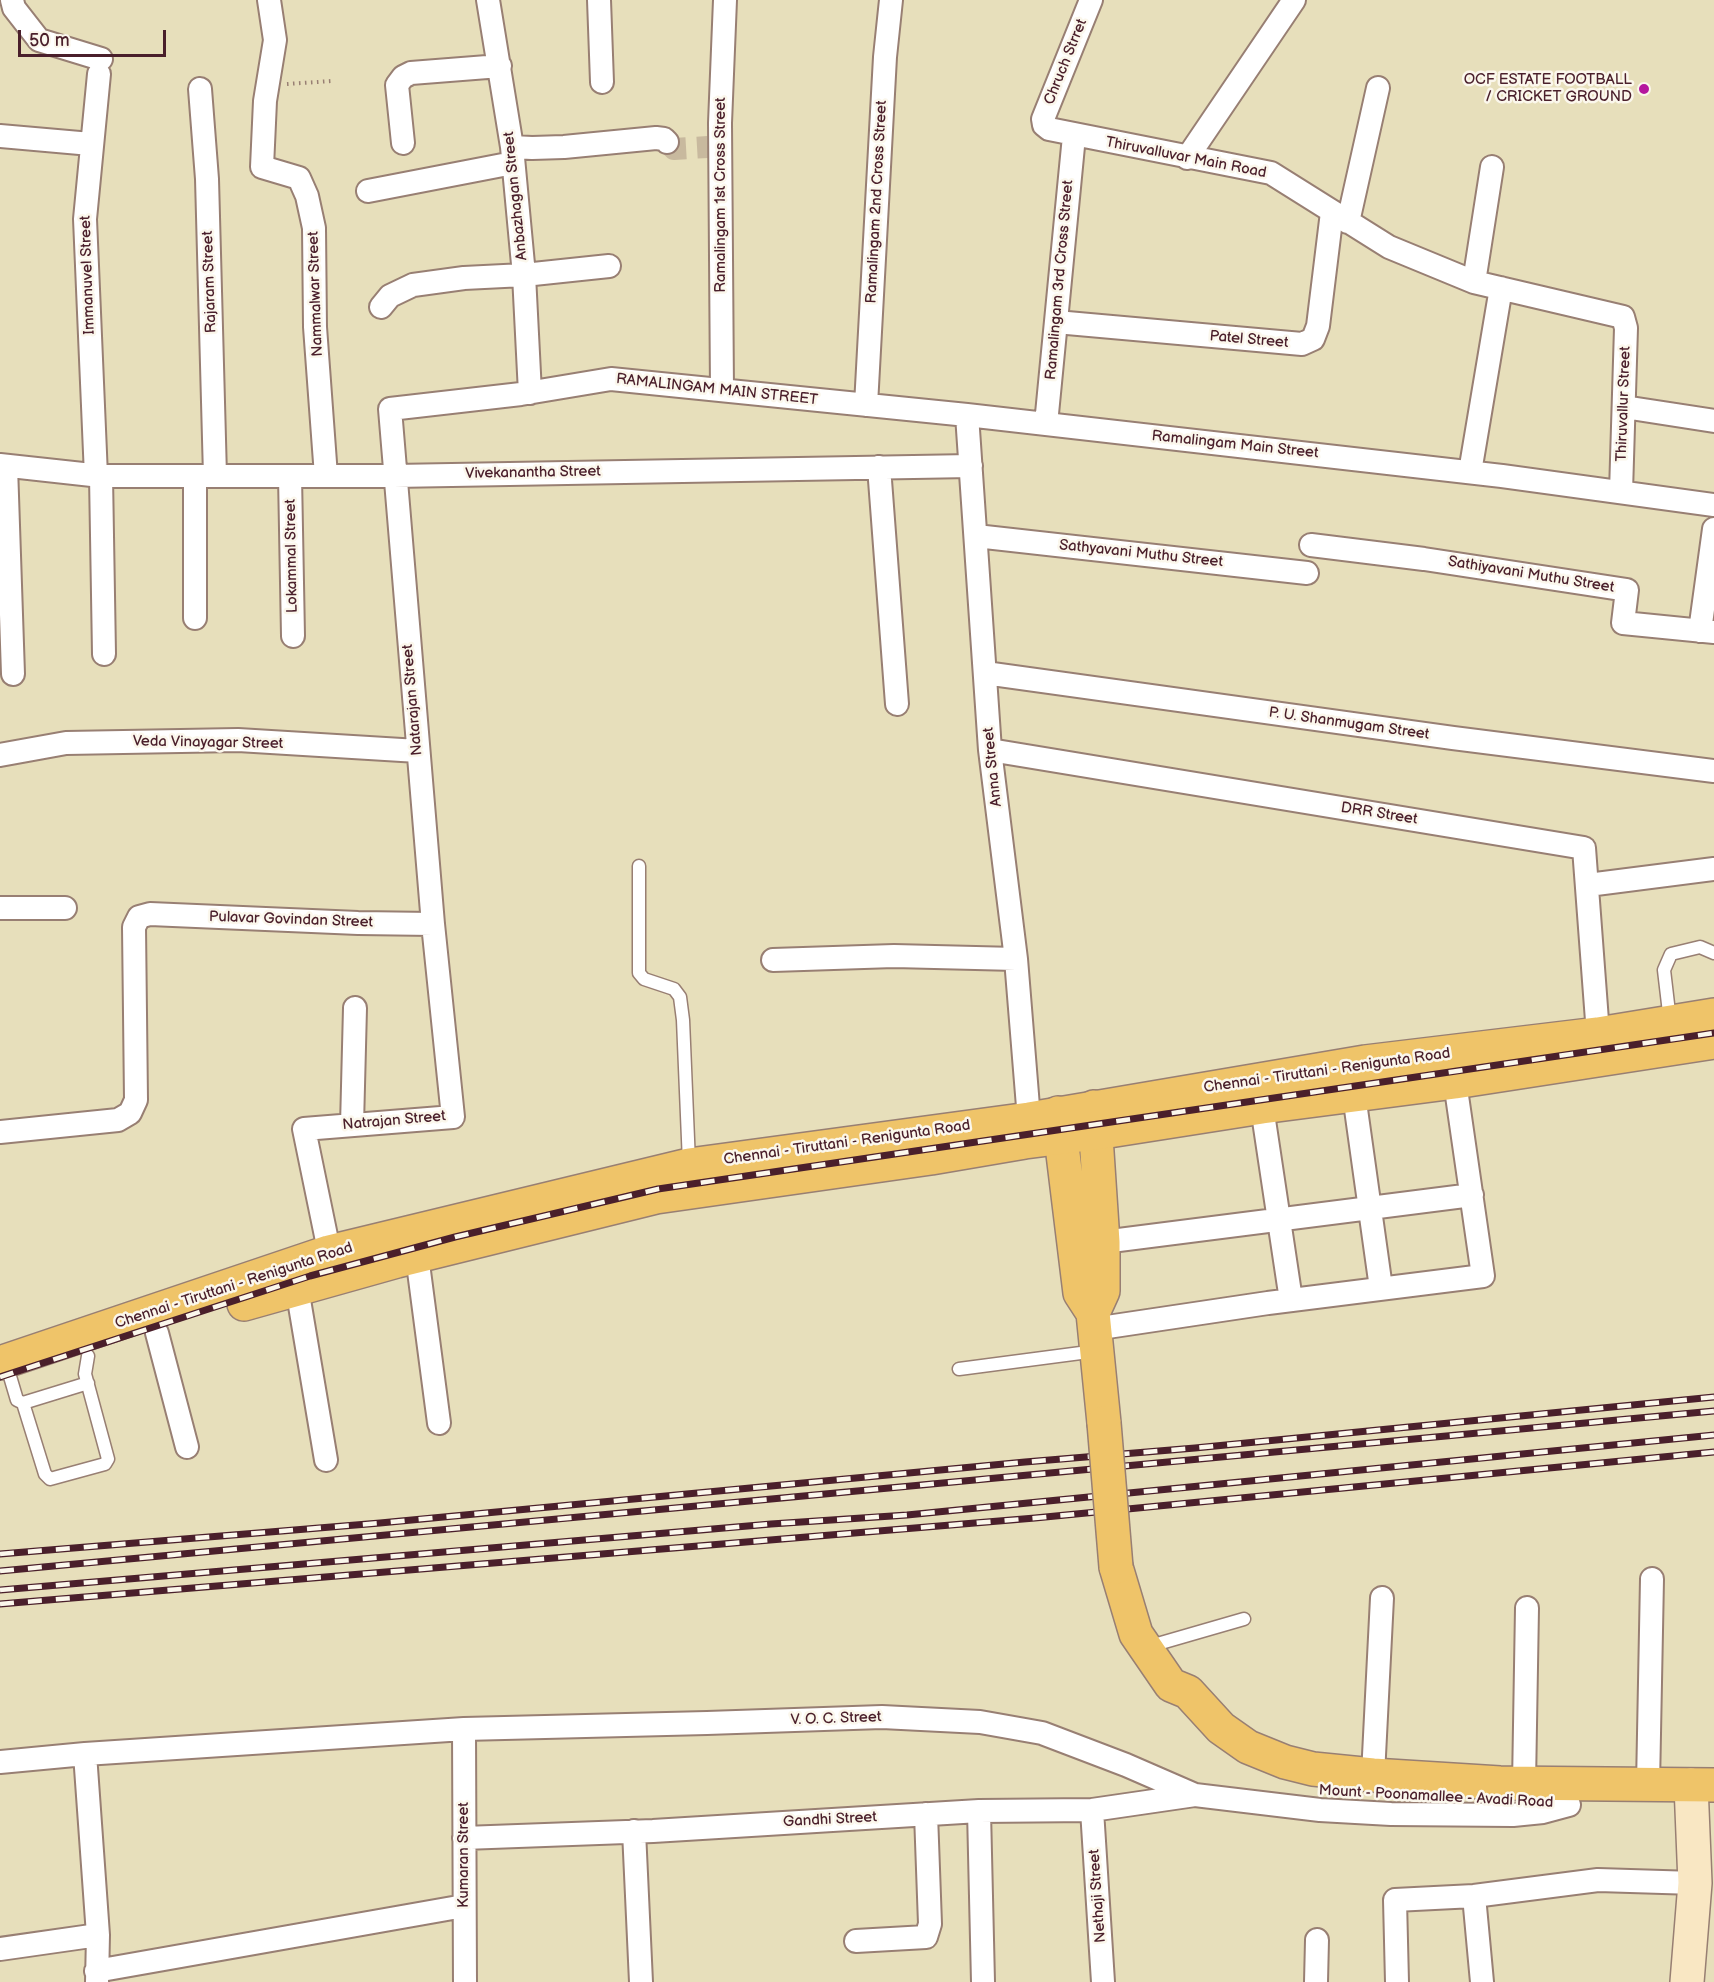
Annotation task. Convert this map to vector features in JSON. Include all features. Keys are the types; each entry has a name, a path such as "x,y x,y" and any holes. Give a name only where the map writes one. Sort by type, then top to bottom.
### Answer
{"main road":[{"name":"Chennai - Tiruttani - Renigunta Road","path":"8,1378 332,1265 689,1178 1050,1123 1262,1107 1294,1088 1365,1062 1598,1034 1714,1015"},
{"name":"Chennai - Tiruttani - Renigunta Road","path":"1095,1120 1294,1088 1354,1095 1455,1082 1714,1042"},
{"path":"1095,1120 1103,1242 1103,1291 1095,1331"},
{"path":"1050,1123 1080,1293 1095,1331 1116,1568 1136,1634 1171,1685 1188,1692 1221,1728 1248,1747 1285,1762 1313,1769 1508,1789 1648,1785 1703,1795 1687,1982"},
{"name":"Chennai - Tiruttani - Renigunta Road","path":"8,1378 88,1370 157,1333 297,1288 332,1265 417,1256 656,1197 689,1178"},
{"name":"Mount - Poonamallee - Avadi Road","path":"1171,1685 1171,1704 1208,1745 1237,1766 1274,1782 1311,1791 1508,1789 1569,1804 1703,1795"}],"street":[{"name":"Immanuvel Street","path":"12,0 14,8 39,39 100,66 85,219 104,654"},
{"name":"Nammalwar Street","path":"269,0 275,40 265,101 262,167 299,178 308,196 314,228 315,327 326,476"},
{"name":"Anbazhagan Street","path":"488,0 513,155 524,275 530,393"},
{"path":"599,0 602,82"},
{"name":"Ramalingam 1st Cross Street","path":"722,390 714,145 724,0"},
{"name":"Ramalingam 2nd Cross Street","path":"866,405 885,57 891,0"},
{"name":"Chruch Strret","path":"1044,125 1043,119 1091,0"},
{"path":"1187,158 1294,0"},
{"path":"403,143 397,85 403,77 411,73 500,66"},
{"name":"Patel Street","path":"1056,322 1302,344 1313,339 1318,326 1340,217 1378,88"},
{"name":"Rajaram Street","path":"195,618 205,476 207,191 200,89"},
{"name":"Thiruvalluvar Main Road","path":"1044,125 1049,129 1074,136 1271,173 1389,248 1474,282 1623,317"},
{"path":"0,136 91,144"},
{"name":"Ramalingam 3rd Cross Street","path":"1046,424 1074,136"},
{"path":"368,191 513,155 532,148 656,138 667,142"},
{"path":"1474,282 1492,167"},
{"path":"381,307 390,296 413,285 464,278 524,275 609,266"},
{"path":"1470,472 1502,288"},
{"name":"Thiruvallur Street","path":"1621,492 1626,328 1623,317"},
{"name":"RAMALINGAM MAIN STREET","path":"394,476 390,409 530,393 611,379 968,415"},
{"path":"1624,407 1714,421"},
{"name":"Ramalingam Main Street","path":"968,415 1470,472 1621,492"},
{"name":"Anna Street","path":"968,415 990,750 1016,959 1050,1123"},
{"path":"3,465 14,674"},
{"name":"Vivekanantha Street","path":"3,465 98,476 394,476 971,466"},
{"path":"879,467 897,705"},
{"name":"Lokammal Street","path":"290,476 293,636"},
{"name":"Natarajan Street","path":"394,476 433,924"},
{"path":"1621,492 1714,505"},
{"path":"1707,632 1714,529"},
{"name":"Sathyavani Muthu Street","path":"976,536 1307,573"},
{"name":"Sathiyavani Muthu Street","path":"1311,544 1627,590 1623,623 1707,632"},
{"name":"P. U. Shanmugam Street","path":"985,673 1453,738 1714,771"},
{"name":"Veda Vinayagar Street","path":"0,755 66,743 238,740 418,751"},
{"name":"DRR Street","path":"990,750 1584,848 1598,1034"},
{"path":"1588,885 1714,869"},
{"path":"0,908 64,908"},
{"name":"Pulavar Govindan Street","path":"0,1132 118,1120 130,1113 136,1100 134,927 139,917 150,914 433,924"},
{"name":"Natrajan Street","path":"332,1265 304,1129 453,1117 433,924"},
{"path":"773,960 894,956 1016,959"},
{"path":"352,1125 355,1008"},
{"path":"1095,1331 1291,1300 1483,1276 1455,1082"},
{"path":"1354,1095 1382,1288"},
{"path":"1262,1107 1291,1300"},
{"path":"1103,1242 1472,1195"},
{"path":"417,1256 439,1423"},
{"path":"297,1288 326,1460"},
{"path":"157,1333 187,1447"},
{"path":"1648,1785 1652,1580"},
{"path":"1373,1775 1382,1598"},
{"path":"1508,1789 1527,1608"},
{"name":"V. O. C. Street","path":"0,1762 85,1754 464,1729 882,1717 980,1722 1042,1733 1126,1765 1195,1795"},
{"name":"Kumaran Street","path":"464,1729 465,1982"},
{"path":"85,1754 98,1935 96,1976 464,1906"},
{"path":"1195,1795 1320,1810 1403,1814 1513,1815 1543,1812 1569,1804"},
{"name":"Gandhi Street","path":"464,1838 634,1831 980,1811 1092,1810 1195,1795"},
{"name":"Nethaji Street","path":"1092,1810 1103,1982"},
{"path":"980,1811 983,1982"},
{"path":"856,1941 926,1936 930,1924 926,1814"},
{"path":"634,1831 641,1982"},
{"path":"1397,1982 1395,1900 1474,1896 1598,1880 1695,1883"},
{"path":"1474,1896 1482,1982"},
{"path":"0,1949 98,1935"},
{"path":"1316,1982 1317,1940"}],"lane":[{"path":"639,866 639,973 644,979 674,989 680,997 683,1020 689,1178"},
{"path":"1671,1022 1664,970 1671,954 1700,947 1714,953"},
{"path":"959,1369 1095,1331"},
{"path":"8,1378 45,1474 50,1479 105,1464 108,1459 88,1370"},
{"path":"1146,1647 1244,1619"}],"path":[{"path":"269,85 332,81"}],"tunnel":[{"path":"667,142 674,149 708,147"}],"railway":[{"path":"0,1377 310,1276 455,1237 658,1189 1714,1033"},
{"path":"0,1554 380,1523 1195,1448 1714,1397"},
{"path":"0,1571 1714,1411"},
{"path":"0,1590 771,1524 907,1515 1714,1435"},
{"path":"0,1604 1035,1518 1714,1452"}],"place":[{"name":"OCF ESTATE FOOTBALL / CRICKET GROUND","path":"1644,89"}]}
